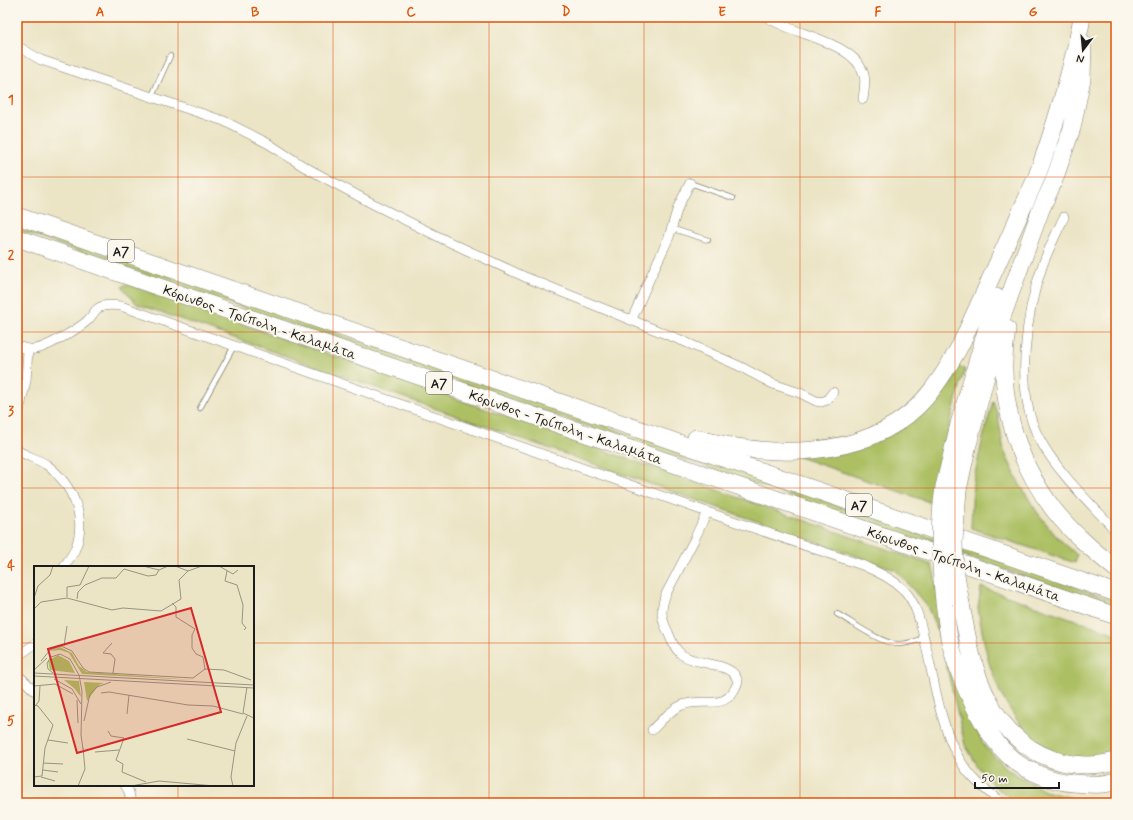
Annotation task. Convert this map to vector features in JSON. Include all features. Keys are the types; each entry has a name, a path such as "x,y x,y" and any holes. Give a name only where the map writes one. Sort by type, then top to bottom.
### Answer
{"highway":[{"path":"603,417 738,448 776,451 813,450 848,444 867,438 902,418 916,407 932,391 961,344 1025,203 1047,150 1082,18"},
{"path":"1082,18 1083,60 1077,105 1072,128 1053,183 1031,236 1001,320 966,448 951,489 940,512 940,539 952,603 988,701 1000,720 1015,738 1034,752 1056,761 1079,766 1102,765 1116,761"},
{"path":"951,489 959,424 990,317 1016,238 1025,203"},
{"name":"Κόρινθος - Τρίπολη - Καλαμάτα","path":"17,216 1116,593"},
{"path":"1031,236 1023,275 1011,308 1005,344 1004,379 1009,415 1019,449 1034,481 1055,511 1084,541 1116,569"},
{"name":"Κόρινθος - Τρίπολη - Καλαμάτα","path":"17,238 1116,616"},
{"path":"952,603 950,641 958,669 969,695 994,740 1010,758 1035,772 1062,783 1091,785 1116,781"},
{"path":"1084,605 1116,620"}],"street":[{"path":"767,17 839,48 854,58 862,70 864,77 863,100"},
{"path":"17,46 41,60 205,114 241,129 269,144 303,166 375,205 445,240 532,280 632,319 717,355 749,370 773,384 800,393 816,401 826,401 833,392"},
{"path":"632,319 672,229 678,207 690,183"},
{"path":"1064,217 1043,264 1031,305 1025,364 1026,397 1031,421 1038,438 1050,456 1094,508 1116,531"},
{"path":"17,346 28,349 45,347 87,322 97,309 104,306 113,305 129,308 862,566 891,579 904,591 915,608 924,638 940,709 959,759 972,777 1002,803"},
{"path":"17,420 26,381 28,349"},
{"path":"17,450 46,465 62,478 74,497 80,515 79,532 75,549 65,566"},
{"path":"652,730 673,710 680,706 690,703 719,702 729,698 734,692 738,682 734,674 725,668 692,660 676,650 663,623 661,613 662,603 666,594 707,512"},
{"path":"17,661 20,655 34,645"},
{"path":"17,672 34,689"},
{"path":"125,786 131,803"}],"lane":[{"path":"152,96 170,56"},
{"path":"690,183 733,198"},
{"path":"672,229 708,240"},
{"path":"200,408 234,346"},
{"path":"837,614 885,641 899,644 924,638"}],"green space":[{"path":"17,224 1116,601 1116,608 17,230"},
{"path":"127,284 932,565 964,706 985,747 1010,771 1045,791 1080,800 1112,799 1116,801 1116,803 1018,803 995,787 979,768 965,745 939,634 927,606 896,570 137,304 122,287"},
{"path":"956,365 965,369 943,453 935,504 790,454 868,441"},
{"path":"993,401 998,415 1004,451 1019,483 1037,512 1056,536 1077,555 1075,563 971,528 973,483"},
{"path":"981,587 1116,634 1116,762 1095,764 1051,751 1031,737 1017,720 1001,695 989,663 978,608"}]}
